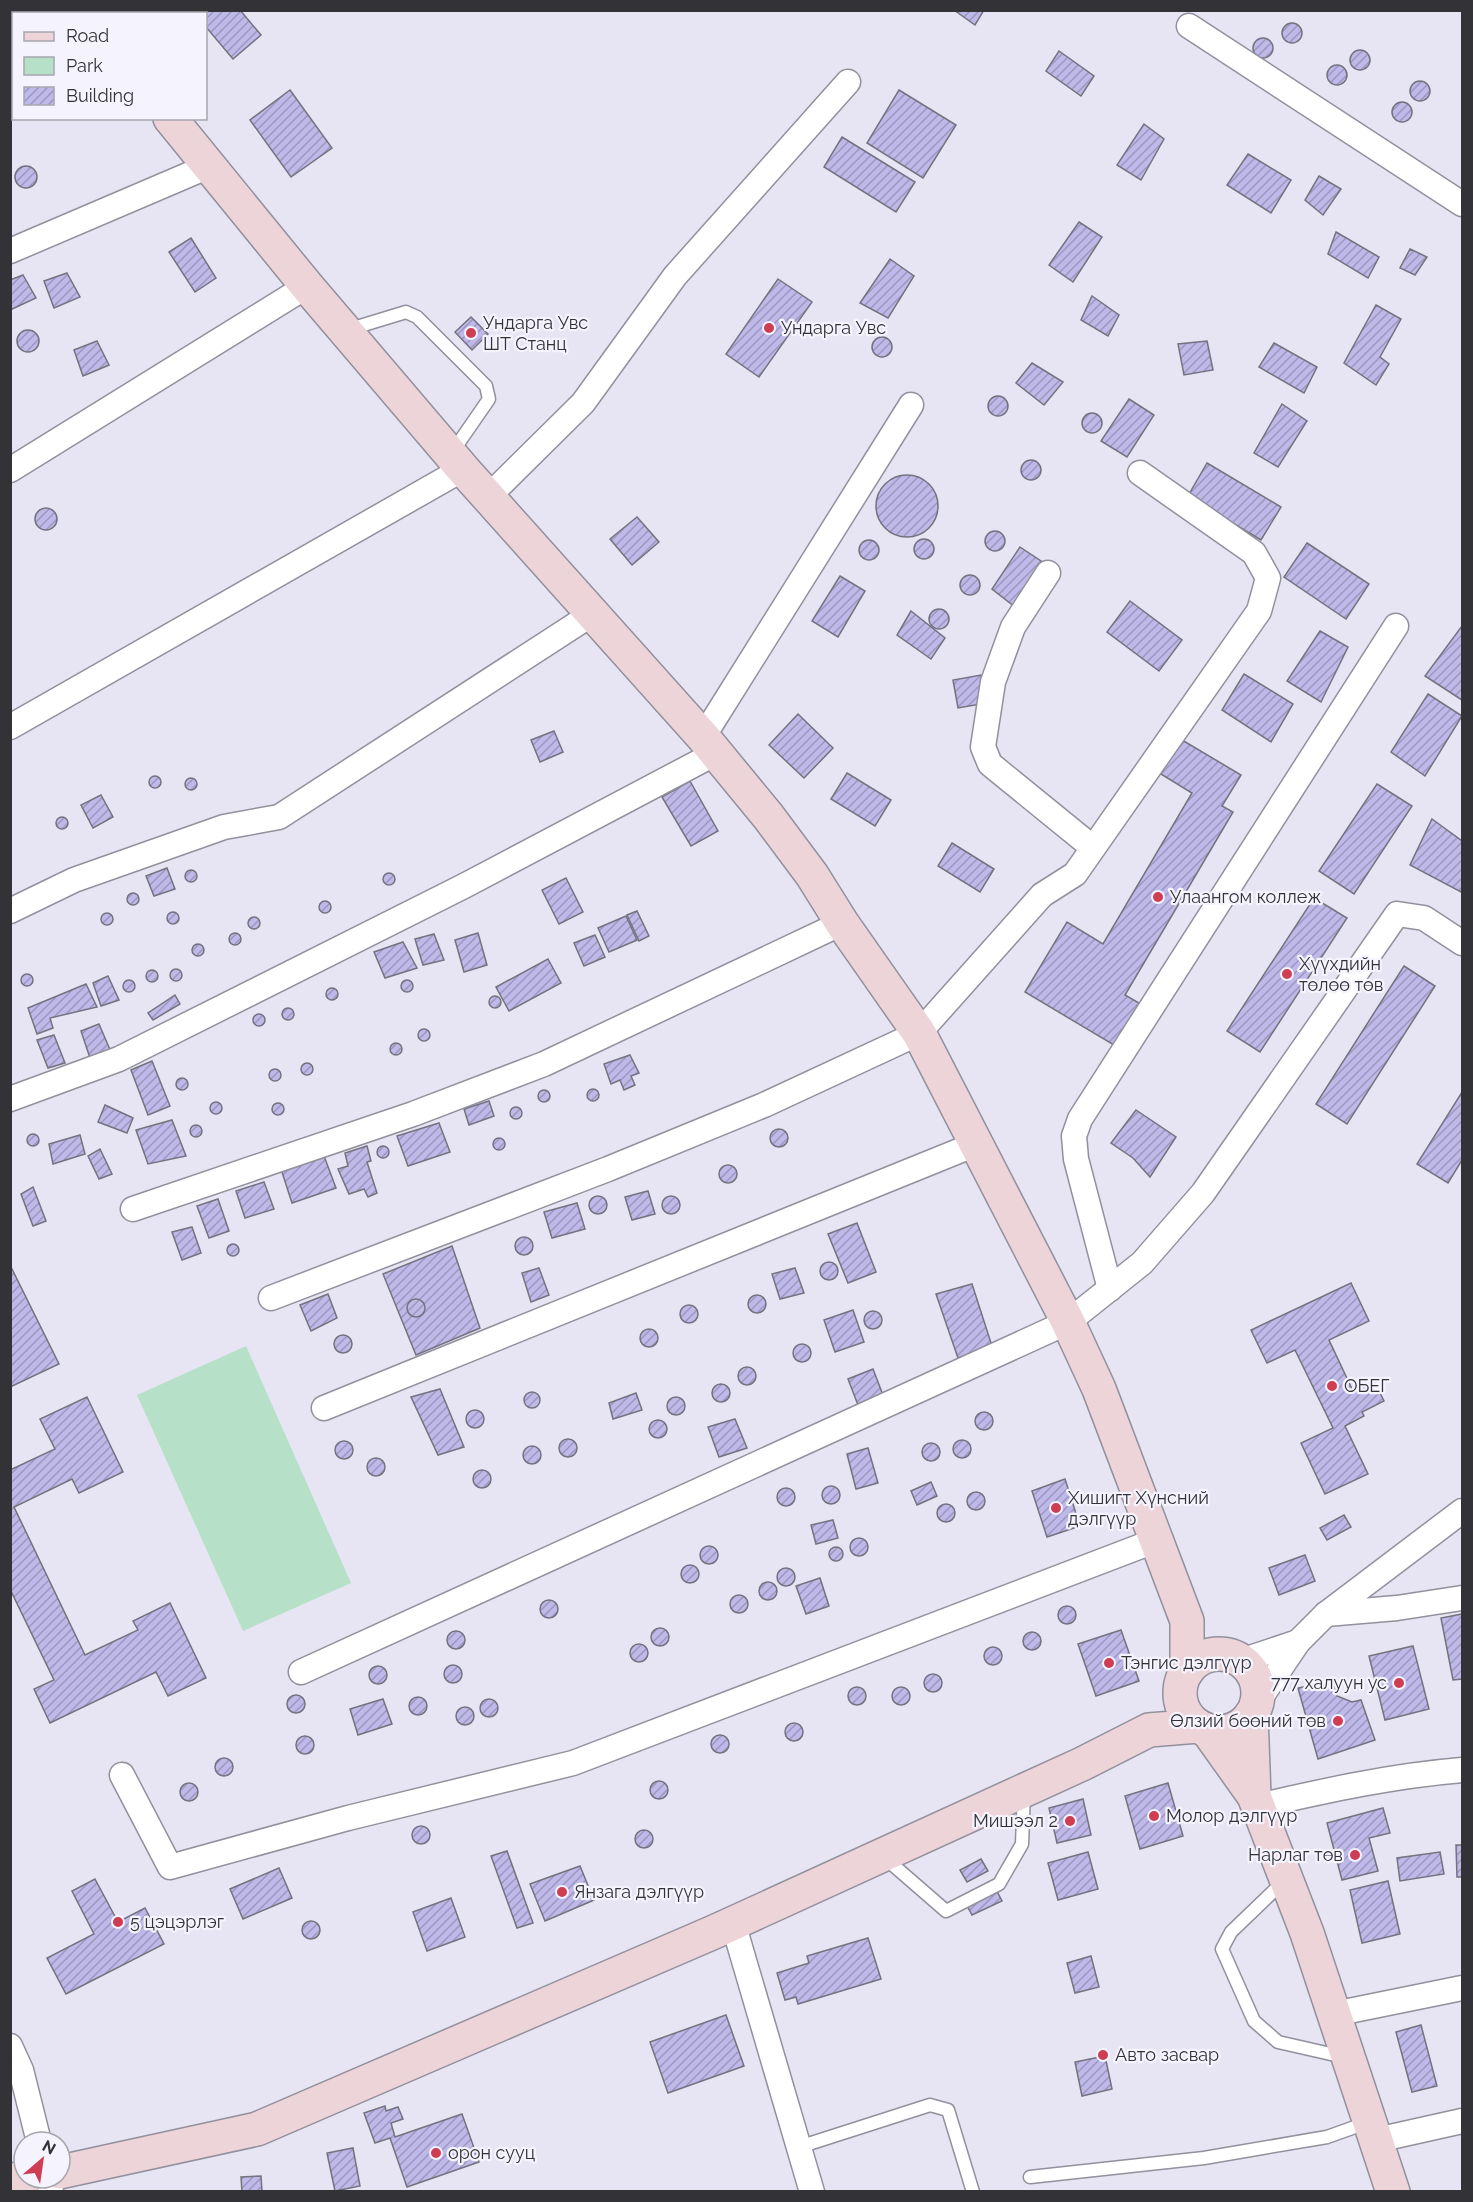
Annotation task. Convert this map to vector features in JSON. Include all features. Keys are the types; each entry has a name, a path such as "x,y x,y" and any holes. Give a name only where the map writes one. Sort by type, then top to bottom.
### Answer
{"street":[{"path":"1189,26 1462,204"},
{"path":"488,497 583,403 675,276 848,82"},
{"path":"172,120 307,286 457,462 709,745 768,816 812,876 919,1033 1068,1322 1099,1389 1187,1621 1181,1700 1184,1710 1202,1728 1256,1801 1307,1934 1393,2192"},
{"path":"10,251 209,166"},
{"path":"10,470 307,286"},
{"path":"10,1099 118,1059 464,886 709,745 911,405"},
{"path":"10,727 457,462"},
{"path":"271,1298 660,1148 764,1105 919,1033 1042,895 1075,874 1259,611 1268,578 1254,553 1140,473"},
{"path":"1048,573 1013,627 993,682 983,747 990,764 1092,847"},
{"path":"10,911 74,880 224,827 279,817 592,614"},
{"path":"1110,1289 1076,1159 1074,1136 1080,1119 1396,626"},
{"path":"301,1672 1068,1322 1142,1263 1203,1193 1397,914 1424,918 1462,943"},
{"path":"133,1209 413,1114 544,1064 842,923"},
{"path":"324,1408 976,1143"},
{"path":"72,2169 257,2129 734,1923 1149,1730 1202,1728 1220,1732 1232,1730 1243,1724 1298,1642 1326,1614 1462,1511"},
{"path":"122,1775 170,1867 348,1818 573,1763 1157,1540"},
{"path":"1326,1614 1397,1608 1462,1598"},
{"path":"1187,1621 1250,1669 1256,1680 1258,1691 1254,1709 1256,1801"},
{"path":"1149,1730 1195,1662 1206,1656 1217,1654 1235,1658 1298,1642"},
{"path":"1256,1801 1410,1774 1462,1770"},
{"path":"734,1923 812,2192"},
{"path":"1334,2014 1462,1988"},
{"path":"10,2046 21,2070 36,2130"},
{"path":"1374,2131 1462,2121"}],"lane":[{"path":"345,331 406,312 411,313 486,386 489,399 457,462"},
{"path":"882,1855 946,1911 999,1884 1022,1844 1024,1790"},
{"path":"1286,1879 1231,1932 1222,1949 1254,2021 1278,2042 1348,2057"},
{"path":"799,2147 930,2105 940,2107 948,2110 973,2192"},
{"path":"1030,2177 1204,2158 1374,2131"}],"green space":[{"path":"246,1346 351,1583 243,1631 137,1395"}],"building":[{"path":"192,10 240,10 261,35 233,59 207,28 207,12 193,12"},
{"path":"954,10 984,10 975,25"},
{"path":"1292,23 1299,26 1302,33 1299,40 1292,43 1285,40 1282,33 1285,26"},
{"path":"1263,38 1270,41 1273,48 1270,55 1263,58 1256,55 1253,48 1256,41"},
{"path":"1360,50 1367,53 1370,60 1367,67 1360,70 1353,67 1350,60 1353,53"},
{"path":"1059,51 1094,76 1081,96 1046,71"},
{"path":"1337,65 1344,68 1347,75 1344,82 1337,85 1330,82 1327,75 1330,68"},
{"path":"1420,81 1427,84 1430,91 1427,98 1420,101 1413,98 1410,91 1413,84"},
{"path":"290,90 332,148 291,177 250,120"},
{"path":"899,90 956,125 923,178 867,143"},
{"path":"1402,102 1409,105 1412,112 1409,119 1402,122 1395,119 1392,112 1395,105"},
{"path":"1144,124 1164,139 1141,180 1117,165"},
{"path":"842,137 915,182 896,212 824,167"},
{"path":"1248,154 1291,180 1271,213 1227,185"},
{"path":"26,166 34,169 37,177 34,185 26,188 18,185 15,177 18,169"},
{"path":"1319,176 1341,189 1323,215 1305,200"},
{"path":"1079,222 1102,237 1073,282 1049,265"},
{"path":"1336,232 1379,257 1368,278 1328,254"},
{"path":"191,238 216,278 195,292 169,252"},
{"path":"1410,249 1427,257 1415,275 1400,268"},
{"path":"890,259 914,276 888,318 860,303"},
{"path":"67,273 80,297 54,308 44,281"},
{"path":"23,275 36,298 10,310 10,280"},
{"name":"Ундарга Увс","path":"778,279 812,302 759,377 726,354"},
{"path":"1092,296 1119,315 1108,336 1081,320"},
{"path":"1376,305 1401,319 1380,357 1389,364 1376,385 1344,363"},
{"name":"Ундарга Увс ШТ Станц","path":"471,317 488,334 472,350 455,332"},
{"path":"28,330 36,333 39,341 36,349 28,352 20,349 17,341 20,333"},
{"path":"882,337 889,340 892,347 889,354 882,357 875,354 872,347 875,340"},
{"path":"97,341 109,365 83,376 74,350"},
{"path":"1207,341 1213,370 1184,375 1178,344"},
{"path":"1274,343 1317,367 1304,393 1259,367"},
{"path":"1032,363 1063,382 1044,405 1016,383"},
{"path":"998,396 1005,399 1008,406 1005,413 998,416 991,413 988,406 991,399"},
{"path":"1129,399 1154,415 1127,457 1101,441"},
{"path":"1282,404 1307,421 1278,467 1254,453"},
{"path":"1092,413 1099,416 1102,423 1099,430 1092,433 1085,430 1082,423 1085,416"},
{"path":"1031,460 1038,463 1041,470 1038,477 1031,480 1024,477 1021,470 1024,463"},
{"path":"1207,463 1281,507 1261,540 1188,496"},
{"path":"907,475 929,484 938,506 929,528 907,537 885,528 876,506 885,484"},
{"path":"46,508 54,511 57,519 54,527 46,530 38,527 35,519 38,511"},
{"path":"637,517 659,542 632,565 610,539"},
{"path":"995,531 1002,534 1005,541 1002,548 995,551 988,548 985,541 988,534"},
{"path":"924,539 931,542 934,549 931,556 924,559 917,556 914,549 917,542"},
{"path":"869,540 876,543 879,550 876,557 869,560 862,557 859,550 862,543"},
{"path":"1307,543 1369,584 1346,619 1284,577"},
{"path":"1020,547 1047,565 1015,607 992,589"},
{"path":"970,575 977,578 980,585 977,592 970,595 963,592 960,585 963,578"},
{"path":"840,576 865,591 838,637 812,621"},
{"path":"1130,601 1182,640 1159,671 1107,632"},
{"path":"939,609 946,612 949,619 946,626 939,629 932,626 929,619 932,612"},
{"path":"911,611 945,638 931,659 897,635"},
{"path":"1462,626 1462,700 1425,676"},
{"path":"1320,631 1348,647 1321,702 1287,681"},
{"path":"1244,674 1293,704 1271,742 1222,710"},
{"path":"981,675 987,703 958,708 953,680"},
{"path":"1428,694 1462,716 1425,776 1391,752"},
{"path":"798,714 833,748 804,778 769,745"},
{"path":"554,731 563,752 540,762 531,740"},
{"path":"1177,737 1241,775 1222,806 1233,812 1125,995 1144,1006 1119,1048 1025,992 1067,922 1103,944 1192,793 1156,771"},
{"path":"847,773 891,800 875,826 831,799"},
{"path":"157,776 161,782 157,788 153,788 149,780"},
{"path":"193,778 197,784 193,790 189,790 185,782"},
{"path":"690,781 718,831 691,846 662,797"},
{"path":"1377,784 1412,806 1354,894 1319,871"},
{"path":"101,795 113,817 93,828 81,805"},
{"path":"64,817 68,823 64,829 60,829 56,821"},
{"path":"1432,819 1462,841 1461,892 1410,865"},
{"path":"952,843 994,869 980,892 938,866"},
{"path":"167,868 175,889 154,896 146,876"},
{"path":"193,870 196,871 196,881 189,882 186,881 185,874 186,871"},
{"path":"391,873 395,879 391,885 387,885 383,877"},
{"path":"566,878 583,912 559,924 542,890"},
{"path":"135,893 138,894 138,904 131,905 128,904 127,897 128,894"},
{"name":"Хүүхдийн төлөө төв","path":"1314,898 1347,918 1260,1052 1227,1031"},
{"path":"327,901 331,907 327,913 323,913 319,905"},
{"path":"637,911 649,936 639,941 627,915"},
{"path":"175,912 178,913 178,923 171,924 168,923 167,916 168,913"},
{"path":"109,913 112,914 112,924 105,925 102,924 101,917 102,914"},
{"path":"626,916 637,940 609,952 598,928"},
{"path":"256,917 259,918 259,928 252,929 249,928 248,921 249,918"},
{"path":"237,933 240,934 240,944 233,945 230,944 229,937 230,934"},
{"path":"478,933 487,965 464,972 455,940"},
{"path":"434,934 444,960 423,965 415,939"},
{"path":"595,935 605,957 584,966 574,943"},
{"path":"403,942 417,968 385,978 374,952"},
{"path":"200,944 203,945 203,955 196,956 193,955 192,948 193,945"},
{"path":"548,959 561,983 509,1011 496,987"},
{"path":"1404,966 1435,986 1347,1124 1316,1104"},
{"path":"178,969 181,970 181,980 174,981 171,980 170,973 171,970"},
{"path":"154,970 157,971 157,981 150,982 147,981 146,974 147,971"},
{"path":"29,974 32,975 32,985 25,986 22,985 21,978 22,975"},
{"path":"108,976 119,1000 101,1006 93,983"},
{"path":"131,980 134,981 134,991 127,992 124,991 123,984 124,981"},
{"path":"409,980 412,981 412,991 405,992 402,991 401,984 402,981"},
{"path":"86,984 97,1007 50,1018 53,1028 37,1034 28,1008"},
{"path":"334,988 337,989 337,999 330,1000 327,999 326,992 327,989"},
{"path":"175,995 180,1004 153,1020 148,1013"},
{"path":"497,996 500,997 500,1007 493,1008 490,1007 489,1000 490,997"},
{"path":"290,1008 293,1009 293,1019 286,1020 283,1019 282,1012 283,1009"},
{"path":"261,1014 264,1015 264,1025 257,1026 254,1025 253,1018 254,1015"},
{"path":"99,1024 111,1052 91,1061 81,1031"},
{"path":"426,1029 429,1030 429,1040 422,1041 419,1040 418,1033 419,1030"},
{"path":"54,1035 65,1063 48,1068 37,1040"},
{"path":"398,1043 401,1044 401,1054 394,1055 391,1054 390,1047 391,1044"},
{"path":"630,1055 639,1073 631,1076 635,1085 624,1090 620,1080 611,1084 604,1064"},
{"path":"152,1061 170,1106 148,1115 131,1070"},
{"path":"309,1063 312,1064 312,1074 305,1075 302,1074 301,1067 302,1064"},
{"path":"277,1069 280,1070 280,1080 273,1081 270,1080 269,1073 270,1070"},
{"path":"184,1078 187,1079 187,1089 180,1090 177,1089 176,1082 177,1079"},
{"path":"595,1089 598,1090 598,1100 591,1101 588,1100 587,1093 588,1090"},
{"path":"546,1090 549,1091 549,1101 542,1102 539,1101 538,1094 539,1091"},
{"path":"1462,1092 1462,1160 1448,1183 1417,1164"},
{"path":"489,1101 494,1116 469,1125 464,1109"},
{"path":"218,1102 221,1103 221,1113 214,1114 211,1113 210,1106 211,1103"},
{"path":"280,1103 283,1104 283,1114 276,1115 273,1114 272,1107 273,1104"},
{"path":"105,1105 133,1118 127,1133 98,1122"},
{"path":"518,1107 521,1108 521,1118 514,1119 511,1118 510,1111 511,1108"},
{"path":"1136,1110 1176,1137 1150,1177 1133,1158 1111,1143"},
{"path":"172,1120 186,1156 148,1164 136,1130"},
{"path":"439,1123 450,1152 408,1166 397,1136"},
{"path":"198,1125 201,1126 201,1136 194,1137 191,1136 190,1129 191,1126"},
{"path":"779,1129 785,1132 788,1138 785,1144 779,1147 773,1144 770,1138 773,1132"},
{"path":"35,1134 38,1135 38,1145 31,1146 28,1145 27,1138 28,1135"},
{"path":"80,1135 85,1154 53,1164 49,1144"},
{"path":"501,1138 504,1139 504,1149 497,1150 494,1149 493,1142 494,1139"},
{"path":"367,1146 371,1161 367,1162 377,1193 368,1197 364,1189 349,1194 338,1169 348,1166 345,1153"},
{"path":"385,1146 388,1147 388,1157 381,1158 378,1157 377,1150 378,1147"},
{"path":"100,1149 112,1174 99,1179 88,1156"},
{"path":"324,1156 336,1188 292,1203 281,1169"},
{"path":"728,1165 734,1168 737,1174 734,1180 728,1183 722,1180 719,1174 722,1168"},
{"path":"264,1182 274,1209 245,1218 236,1191"},
{"path":"33,1187 46,1221 33,1226 21,1194"},
{"path":"648,1191 655,1214 632,1220 625,1197"},
{"path":"598,1196 604,1199 607,1205 604,1211 598,1214 592,1211 589,1205 592,1199"},
{"path":"671,1196 677,1199 680,1205 677,1211 671,1214 665,1211 662,1205 665,1199"},
{"path":"218,1199 229,1231 209,1238 197,1206"},
{"path":"577,1203 585,1229 552,1238 544,1212"},
{"path":"857,1223 876,1272 848,1283 828,1234"},
{"path":"192,1227 201,1253 182,1260 172,1232"},
{"path":"524,1237 530,1240 533,1246 530,1252 524,1255 518,1252 515,1246 518,1240"},
{"path":"235,1244 238,1245 238,1255 231,1256 228,1255 227,1248 228,1245"},
{"path":"452,1246 480,1328 416,1355 383,1274"},
{"path":"829,1262 835,1265 838,1271 835,1277 829,1280 823,1277 820,1271 823,1265"},
{"path":"10,1265 59,1364 10,1387"},
{"path":"539,1268 549,1295 531,1302 522,1273"},
{"path":"795,1268 804,1293 780,1299 772,1274"},
{"name":"ОБЕГ","path":"1351,1283 1369,1321 1329,1340 1353,1391 1374,1381 1384,1401 1362,1412 1364,1416 1345,1426 1368,1474 1325,1494 1301,1443 1333,1428 1295,1350 1267,1363 1251,1330"},
{"path":"972,1284 992,1346 958,1358 936,1294"},
{"path":"328,1294 337,1318 311,1331 300,1305"},
{"path":"757,1295 763,1298 766,1304 763,1310 757,1313 751,1310 748,1304 751,1298"},
{"path":"416,1299 422,1302 425,1308 422,1314 416,1317 410,1314 407,1308 410,1302"},
{"path":"689,1305 695,1308 698,1314 695,1320 689,1323 683,1320 680,1314 683,1308"},
{"path":"853,1310 864,1342 835,1352 824,1320"},
{"path":"873,1311 879,1314 882,1320 879,1326 873,1329 867,1326 864,1320 867,1314"},
{"path":"649,1329 655,1332 658,1338 655,1344 649,1347 643,1344 640,1338 643,1332"},
{"path":"343,1335 349,1338 352,1344 349,1350 343,1353 337,1350 334,1344 337,1338"},
{"path":"802,1344 808,1347 811,1353 808,1359 802,1362 796,1359 793,1353 796,1347"},
{"path":"747,1367 753,1370 756,1376 753,1382 747,1385 741,1382 738,1376 741,1370"},
{"path":"873,1369 883,1395 858,1405 848,1379"},
{"path":"721,1384 727,1387 730,1393 727,1399 721,1402 715,1399 712,1393 715,1387"},
{"path":"440,1389 464,1447 438,1455 411,1397"},
{"path":"529,1392 535,1392 540,1400 538,1406 529,1408 524,1403 524,1397"},
{"path":"636,1393 642,1410 613,1419 609,1403"},
{"path":"87,1397 123,1472 79,1493 72,1479 14,1507 85,1655 138,1630 133,1621 170,1603 206,1678 168,1696 156,1672 50,1723 34,1689 54,1680 10,1589 10,1470 55,1449 40,1419"},
{"path":"676,1397 682,1400 685,1406 682,1412 676,1415 670,1412 667,1406 670,1400"},
{"path":"475,1410 481,1413 484,1419 481,1425 475,1428 469,1425 466,1419 469,1413"},
{"path":"980,1412 988,1412 993,1417 991,1428 980,1430 975,1425 975,1417"},
{"path":"735,1419 747,1448 719,1457 708,1427"},
{"path":"658,1420 664,1423 667,1429 664,1435 658,1438 652,1435 649,1429 652,1423"},
{"path":"568,1439 574,1442 577,1448 574,1454 568,1457 562,1454 559,1448 562,1442"},
{"path":"958,1440 966,1440 971,1445 969,1456 958,1458 953,1453 953,1445"},
{"path":"344,1441 350,1444 353,1450 350,1456 344,1459 338,1456 335,1450 338,1444"},
{"path":"927,1443 935,1443 940,1448 938,1459 927,1461 922,1456 922,1448"},
{"path":"532,1446 538,1449 541,1455 538,1461 532,1464 526,1461 523,1455 526,1449"},
{"path":"868,1448 878,1483 856,1489 847,1454"},
{"path":"376,1458 382,1461 385,1467 382,1473 376,1476 370,1473 367,1467 370,1461"},
{"path":"478,1470 486,1470 491,1475 489,1486 478,1488 473,1483 473,1475"},
{"name":"Хишигт Хүнсний дэлгүүр","path":"1065,1479 1080,1526 1047,1537 1032,1491"},
{"path":"931,1482 937,1496 917,1505 911,1491"},
{"path":"827,1486 835,1486 840,1491 838,1502 827,1504 822,1499 822,1491"},
{"path":"782,1488 790,1488 795,1493 793,1504 782,1506 777,1501 777,1493"},
{"path":"972,1492 980,1492 985,1497 983,1508 972,1510 967,1505 967,1497"},
{"path":"942,1504 950,1504 955,1509 953,1520 942,1522 937,1517 937,1509"},
{"path":"1344,1515 1351,1527 1327,1540 1320,1528"},
{"path":"833,1520 838,1538 816,1544 811,1525"},
{"path":"855,1538 863,1538 868,1543 866,1554 855,1556 850,1551 850,1543"},
{"path":"705,1546 713,1546 718,1551 716,1562 705,1564 700,1559 700,1551"},
{"path":"833,1547 839,1547 843,1554 839,1561 833,1561 829,1557 829,1551"},
{"path":"1305,1555 1315,1581 1279,1595 1269,1568"},
{"path":"686,1565 694,1565 699,1570 697,1581 686,1583 681,1578 681,1570"},
{"path":"782,1568 790,1568 795,1573 793,1584 782,1586 777,1581 777,1573"},
{"path":"820,1578 829,1606 806,1614 796,1586"},
{"path":"764,1582 772,1582 777,1587 775,1598 764,1600 759,1595 759,1587"},
{"path":"735,1595 743,1595 748,1600 746,1611 735,1613 730,1608 730,1600"},
{"path":"545,1600 553,1600 558,1605 556,1616 545,1618 540,1613 540,1605"},
{"path":"1063,1606 1071,1606 1076,1611 1074,1622 1063,1624 1058,1619 1058,1611"},
{"path":"1462,1614 1462,1679 1453,1680 1441,1618"},
{"path":"656,1628 664,1628 669,1633 667,1644 656,1646 651,1641 651,1633"},
{"name":"Тэнгис дэлгүүр","path":"1121,1630 1139,1681 1096,1696 1078,1644"},
{"path":"452,1631 460,1631 465,1636 463,1647 452,1649 447,1644 447,1636"},
{"path":"1028,1632 1036,1632 1041,1637 1039,1648 1028,1650 1023,1645 1023,1637"},
{"path":"635,1644 643,1644 648,1649 646,1660 635,1662 630,1657 630,1649"},
{"name":"777 халуун ус","path":"1413,1646 1429,1709 1385,1720 1369,1656"},
{"path":"989,1647 997,1647 1002,1652 1000,1663 989,1665 984,1660 984,1652"},
{"path":"449,1665 457,1665 462,1670 460,1681 449,1683 444,1678 444,1670"},
{"path":"374,1666 382,1666 387,1671 385,1682 374,1684 369,1679 369,1671"},
{"path":"929,1674 937,1674 942,1679 940,1690 929,1692 924,1687 924,1679"},
{"name":"Өлзий бөөний төв","path":"1333,1681 1337,1696 1352,1702 1361,1700 1375,1740 1318,1759 1298,1688"},
{"path":"853,1687 861,1687 866,1692 864,1703 853,1705 848,1700 848,1692"},
{"path":"897,1687 905,1687 910,1692 908,1703 897,1705 892,1700 892,1692"},
{"path":"292,1695 300,1695 305,1700 303,1711 292,1713 287,1708 287,1700"},
{"path":"414,1697 422,1697 427,1702 425,1713 414,1715 409,1710 409,1702"},
{"path":"383,1699 392,1724 358,1735 350,1709"},
{"path":"485,1699 493,1699 498,1704 496,1715 485,1717 480,1712 480,1704"},
{"path":"461,1707 469,1707 474,1712 472,1723 461,1725 456,1720 456,1712"},
{"path":"790,1723 798,1723 803,1728 801,1739 790,1741 785,1736 785,1728"},
{"path":"716,1735 724,1735 729,1740 727,1751 716,1753 711,1748 711,1740"},
{"path":"301,1736 309,1736 314,1741 312,1752 301,1754 296,1749 296,1741"},
{"path":"220,1758 228,1758 233,1763 231,1774 220,1776 215,1771 215,1763"},
{"path":"655,1781 663,1781 668,1786 666,1797 655,1799 650,1794 650,1786"},
{"path":"185,1783 193,1783 198,1788 196,1799 185,1801 180,1796 180,1788"},
{"name":"Молор дэлгүүр","path":"1168,1783 1183,1836 1140,1849 1125,1796"},
{"name":"Мишээл 2","path":"1083,1799 1091,1835 1057,1843 1049,1808"},
{"name":"Нарлаг төв","path":"1383,1808 1390,1833 1369,1838 1378,1871 1342,1880 1327,1823"},
{"path":"417,1826 425,1826 430,1831 428,1842 417,1844 412,1839 412,1831"},
{"path":"640,1830 648,1830 653,1835 651,1846 640,1848 635,1843 635,1835"},
{"path":"1456,1845 1462,1845 1462,1877 1457,1877"},
{"path":"507,1851 533,1923 517,1928 491,1856"},
{"path":"1088,1852 1098,1889 1058,1900 1048,1863"},
{"path":"1440,1852 1444,1874 1400,1881 1397,1858"},
{"path":"981,1859 988,1871 967,1882 960,1870"},
{"name":"Янзага дэлгүүр","path":"580,1866 594,1900 545,1921 530,1884"},
{"path":"279,1868 292,1898 243,1919 230,1889"},
{"name":"5 цэцэрлэг","path":"95,1879 118,1922 145,1908 164,1944 66,1994 47,1958 94,1934 72,1891"},
{"path":"1388,1881 1400,1934 1362,1943 1350,1890"},
{"path":"992,1882 1002,1901 972,1915 962,1896"},
{"path":"451,1898 465,1937 427,1951 413,1912"},
{"path":"307,1921 315,1921 320,1926 318,1937 307,1939 302,1934 302,1926"},
{"path":"868,1938 881,1979 798,2004 796,1997 785,2000 777,1973 809,1963 807,1956"},
{"path":"1091,1956 1099,1987 1075,1993 1067,1963"},
{"path":"726,2015 744,2066 668,2093 650,2042"},
{"path":"1421,2025 1437,2086 1412,2092 1396,2032"},
{"path":"1105,2056 1112,2089 1082,2096 1075,2062"},
{"name":"орон сууц","path":"385,2106 386,2111 398,2107 403,2119 391,2123 395,2137 462,2114 479,2162 407,2187 390,2138 375,2143 364,2113"},
{"path":"353,2148 360,2186 335,2191 327,2153"},
{"path":"261,2176 262,2192 242,2192 241,2177"}],"place":[{"name":"Ундарга Увс","path":"769,328"},
{"name":"Ундарга Увс ШТ Станц","path":"471,333"},
{"name":"Улаангом коллеж","path":"1158,897"},
{"name":"Хүүхдийн төлөө төв","path":"1287,974"},
{"name":"ОБЕГ","path":"1332,1386"},
{"name":"Хишигт Хүнсний дэлгүүр","path":"1056,1508"},
{"name":"Тэнгис дэлгүүр","path":"1109,1663"},
{"name":"777 халуун ус","path":"1399,1683"},
{"name":"Өлзий бөөний төв","path":"1338,1721"},
{"name":"Молор дэлгүүр","path":"1154,1816"},
{"name":"Мишээл 2","path":"1070,1821"},
{"name":"Нарлаг төв","path":"1355,1855"},
{"name":"Янзага дэлгүүр","path":"562,1892"},
{"name":"5 цэцэрлэг","path":"118,1922"},
{"name":"Авто засвар","path":"1103,2055"},
{"name":"орон сууц","path":"436,2153"}]}
